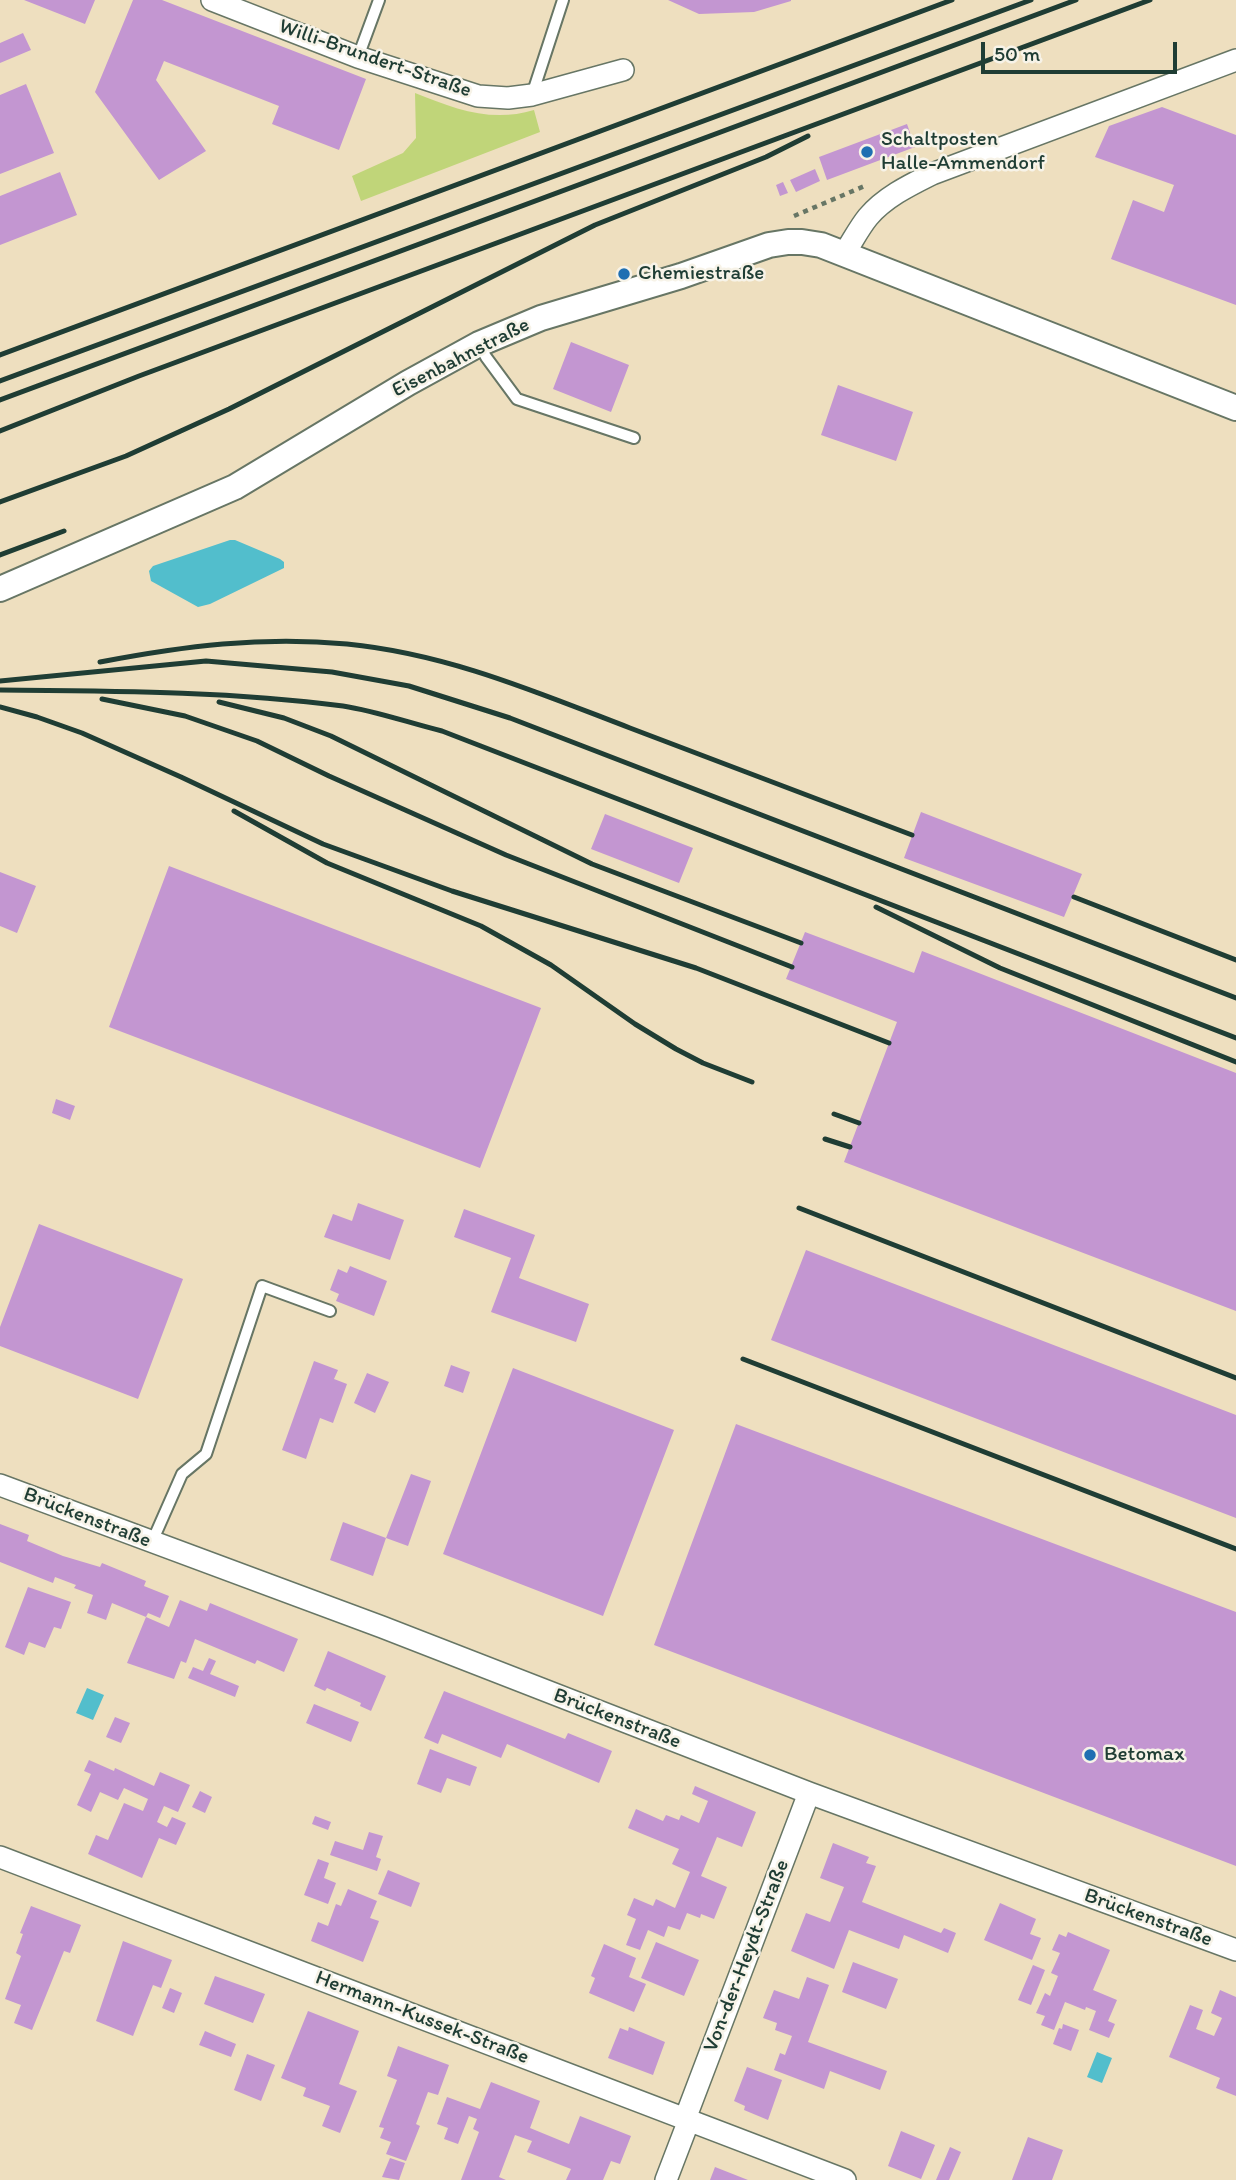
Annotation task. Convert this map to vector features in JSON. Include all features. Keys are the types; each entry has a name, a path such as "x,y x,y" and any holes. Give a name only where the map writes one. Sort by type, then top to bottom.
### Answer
{"street":[{"name":"Willi-Brundert-Straße","path":"212,0 358,57 478,96 508,98 532,95 623,70"},
{"path":"1236,60 932,174 886,200 868,217 844,254 1236,408"},
{"name":"Eisenbahnstraße","path":"0,589 235,487 408,383 479,344 541,318 681,276 769,245 802,242 821,245 844,254"},
{"name":"Brückenstraße","path":"0,1485 382,1627 808,1793 1236,1950"},
{"name":"Von-der-Heydt-Straße","path":"666,2180 808,1793"},
{"name":"Hermann-Kussek-Straße","path":"0,1857 845,2180"}],"lane":[{"path":"358,57 379,0"},
{"path":"532,95 563,0"},
{"path":"479,344 517,398 634,438"},
{"path":"152,1542 181,1474 206,1454 262,1286 330,1311"}],"green space":[{"path":"415,93 459,109 488,115 518,114 534,110 540,132 361,201 352,176 403,153 416,138"}],"water":[{"path":"230,540 280,559 284,562 284,568 210,604 198,607 151,581 149,571 153,566"},
{"path":"87,1688 104,1695 93,1720 76,1713"},
{"path":"1097,2052 1112,2058 1102,2083 1087,2077"}],"building":[{"path":"24,0 95,0 85,24"},
{"path":"133,0 162,0 366,79 339,150 272,124 279,106 164,61 156,80 206,151 159,180 95,92"},
{"path":"668,0 791,1 754,12 699,14"},
{"path":"23,33 31,50 0,63 0,43"},
{"path":"26,84 54,153 0,174 0,95"},
{"path":"1162,107 1236,135 1236,305 1111,259 1133,200 1164,212 1174,185 1095,157 1109,126"},
{"name":"Schaltposten Halle-Ammendorf","path":"907,124 915,147 827,180 819,157"},
{"path":"815,169 820,181 796,192 790,180"},
{"path":"60,172 77,215 0,245 0,196"},
{"path":"783,182 788,193 780,196 776,185"},
{"path":"571,342 629,365 611,412 553,389"},
{"path":"838,385 913,412 896,461 821,435"},
{"path":"921,812 1082,874 1064,917 904,858"},
{"path":"605,814 693,848 679,883 591,849"},
{"path":"169,866 541,1008 480,1168 109,1027"},
{"path":"0,872 36,886 17,933 0,926"},
{"path":"805,932 914,973 922,951 1236,1073 1236,1311 844,1162 897,1022 786,979"},
{"path":"56,1099 75,1106 70,1120 52,1113"},
{"path":"358,1203 404,1220 390,1260 324,1237 333,1214 352,1221"},
{"path":"464,1209 535,1235 519,1278 589,1304 576,1342 491,1312 511,1258 454,1237"},
{"path":"39,1224 183,1279 138,1399 0,1346 0,1327"},
{"path":"806,1250 1236,1415 1236,1518 771,1340"},
{"path":"350,1266 387,1281 374,1316 336,1301 339,1294 330,1290 338,1269 347,1273"},
{"path":"314,1361 338,1370 334,1379 347,1384 333,1423 320,1418 306,1459 282,1450"},
{"path":"451,1365 470,1372 463,1393 444,1386"},
{"path":"513,1368 674,1430 603,1616 443,1554"},
{"path":"367,1373 389,1382 375,1413 354,1403"},
{"name":"Betomax","path":"736,1424 1236,1612 1236,1866 654,1645"},
{"path":"411,1474 431,1481 408,1546 386,1538"},
{"path":"343,1522 386,1538 373,1576 330,1560"},
{"path":"0,1524 29,1535 27,1541 63,1556 100,1567 102,1563 146,1581 144,1586 169,1596 160,1618 148,1613 146,1617 112,1603 106,1620 87,1613 93,1595 74,1588 76,1585 55,1577 53,1583 0,1562"},
{"path":"28,1587 71,1602 61,1629 54,1627 45,1648 29,1642 24,1655 5,1647"},
{"path":"180,1600 207,1611 210,1603 298,1639 284,1672 257,1660 255,1664 195,1639 186,1663 181,1661 174,1679 127,1663 146,1617 169,1627"},
{"path":"328,1651 386,1676 371,1711 360,1706 361,1703 327,1688 325,1691 314,1686"},
{"path":"209,1658 216,1661 210,1674 239,1686 235,1697 188,1678 193,1667 203,1671"},
{"path":"444,1691 565,1739 568,1733 612,1751 599,1783 507,1744 501,1758 442,1734 438,1744 424,1738"},
{"path":"314,1704 359,1722 351,1742 306,1723"},
{"path":"115,1717 130,1723 121,1743 106,1737"},
{"path":"430,1749 477,1767 470,1786 447,1778 441,1793 417,1784"},
{"path":"89,1760 114,1771 115,1768 154,1786 160,1772 190,1785 178,1812 164,1806 157,1822 167,1827 172,1817 186,1823 176,1845 159,1838 142,1878 88,1854 96,1835 108,1840 124,1803 143,1811 148,1799 124,1788 118,1800 100,1792 91,1812 77,1805 91,1774 84,1771"},
{"path":"695,1786 756,1812 742,1847 717,1837 701,1876 727,1887 714,1919 687,1913 680,1930 668,1926 664,1937 648,1930 640,1950 626,1945 636,1919 627,1915 634,1898 653,1906 656,1899 675,1908 690,1872 672,1864 679,1849 628,1828 636,1809 663,1821 666,1815 679,1820 681,1815 699,1823 708,1801 692,1794"},
{"path":"200,1791 212,1797 205,1813 192,1807"},
{"path":"315,1816 331,1822 328,1830 312,1824"},
{"path":"369,1832 383,1836 376,1857 381,1859 377,1871 330,1855 335,1841 363,1850"},
{"path":"833,1843 869,1857 866,1863 876,1866 862,1902 941,1933 944,1928 956,1933 948,1953 904,1935 899,1949 849,1930 834,1969 791,1951 806,1913 830,1922 844,1887 820,1878"},
{"path":"318,1859 329,1863 324,1878 336,1883 328,1904 304,1895"},
{"path":"388,1870 420,1883 411,1907 378,1894"},
{"path":"348,1889 377,1901 370,1918 379,1921 363,1962 311,1941 318,1922 328,1926 336,1904 341,1906"},
{"path":"1000,1903 1036,1919 1030,1934 1041,1938 1032,1960 984,1940"},
{"path":"31,1906 81,1925 70,1953 64,1951 32,2030 14,2023 21,2005 5,1999 21,1956 16,1953 23,1934 20,1933"},
{"path":"1068,1932 1110,1950 1093,1990 1117,2000 1108,2021 1115,2024 1109,2038 1089,2030 1096,2011 1086,2007 1085,2010 1065,2002 1054,2030 1041,2025 1045,2016 1036,2013 1045,1993 1050,1996 1058,1976 1051,1973 1060,1953 1052,1950 1059,1934 1066,1937"},
{"path":"123,1941 172,1960 161,1988 153,1985 133,2036 96,2021"},
{"path":"656,1942 699,1960 684,1996 641,1978"},
{"path":"604,1944 636,1958 629,1977 646,1984 634,2012 589,1993 595,1978 591,1976"},
{"path":"853,1962 898,1979 886,2009 842,1992"},
{"path":"1033,1965 1045,1970 1031,2005 1018,2000"},
{"path":"215,1976 265,1994 253,2023 204,2004"},
{"path":"807,1977 829,1985 808,2042 887,2071 880,2090 830,2071 824,2089 774,2070 780,2053 785,2055 792,2036 775,2030 777,2023 763,2018 774,1990 799,1999"},
{"path":"170,1988 182,1993 174,2013 162,2008"},
{"path":"1220,1990 1236,1997 1236,2096 1216,2088 1220,2078 1169,2057 1190,2005 1203,2010 1196,2029 1214,2036 1222,2018 1211,2013"},
{"path":"308,2011 359,2031 339,2084 357,2091 340,2133 322,2126 330,2106 303,2096 306,2088 281,2078"},
{"path":"1063,2024 1079,2030 1071,2051 1053,2044"},
{"path":"629,2027 665,2042 653,2075 608,2058 620,2028 628,2031"},
{"path":"205,2031 236,2044 231,2057 199,2045"},
{"path":"398,2046 449,2065 438,2095 428,2092 416,2124 420,2126 406,2161 386,2154 391,2142 380,2138 384,2128 379,2127 397,2080 387,2076"},
{"path":"247,2054 275,2065 261,2101 234,2090"},
{"path":"747,2067 782,2080 768,2120 744,2110 745,2106 734,2101"},
{"path":"491,2082 540,2101 530,2128 569,2144 580,2116 631,2136 620,2164 611,2161 603,2180 566,2180 571,2169 527,2152 532,2141 515,2135 499,2177 506,2180 461,2180 479,2132 473,2129 477,2119 469,2116 458,2144 444,2139 448,2128 437,2124 447,2097 480,2109"},
{"path":"901,2131 935,2145 921,2179 888,2166"},
{"path":"1028,2137 1063,2150 1052,2180 1012,2180"},
{"path":"950,2147 961,2152 949,2180 936,2180"},
{"path":"390,2158 405,2163 399,2180 382,2177"},
{"path":"715,2167 748,2180 710,2180"}],"railway":[{"path":"0,355 952,0"},
{"path":"0,381 1031,0"},
{"path":"0,400 1076,0"},
{"path":"0,431 139,376 1150,0"},
{"path":"0,502 126,456 229,409 595,225 766,157 808,136"},
{"path":"0,555 64,531"},
{"path":"100,662 192,647 284,641 347,644 421,656 526,688 912,835"},
{"path":"0,681 206,661 332,672 409,686 510,718 1236,998"},
{"path":"0,690 257,697 355,708 442,731 1236,1038"},
{"path":"102,699 185,716 257,741 506,855 792,967"},
{"path":"219,702 284,718 331,736 592,864 801,943"},
{"path":"0,707 82,733 323,844 452,891 696,968 889,1043"},
{"path":"234,811 327,863 481,926 551,965 635,1024 676,1049 752,1082"},
{"path":"1074,897 1236,960"},
{"path":"876,907 1000,968 1236,1062"},
{"path":"834,1114 859,1123"},
{"path":"825,1139 850,1147"},
{"path":"799,1208 1236,1378"},
{"path":"743,1359 1236,1549"}],"place":[{"name":"Schaltposten Halle-Ammendorf","path":"867,152"},
{"name":"Chemiestraße","path":"624,274"},
{"name":"Betomax","path":"1090,1755"}]}
